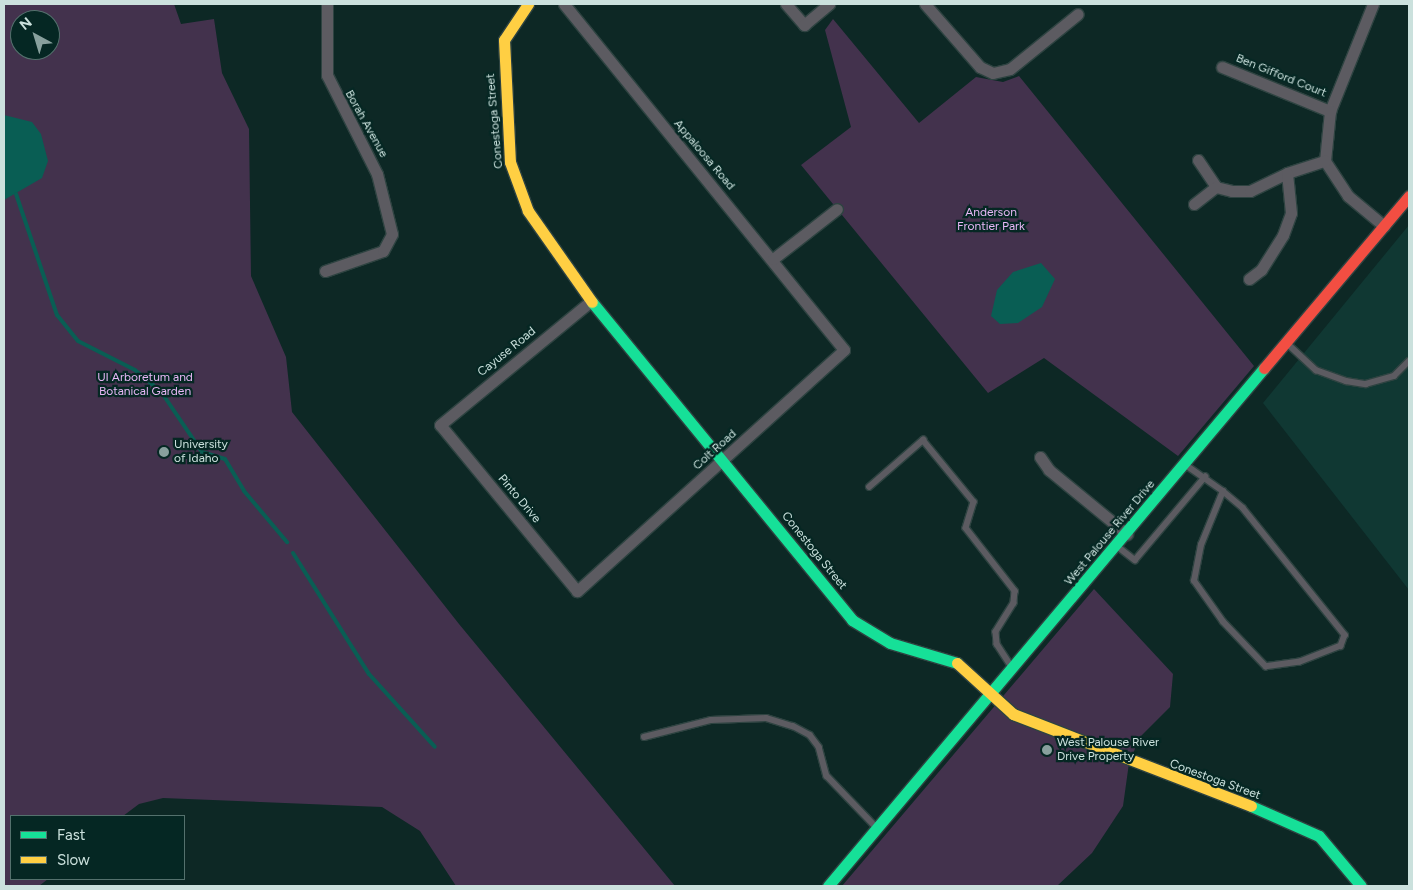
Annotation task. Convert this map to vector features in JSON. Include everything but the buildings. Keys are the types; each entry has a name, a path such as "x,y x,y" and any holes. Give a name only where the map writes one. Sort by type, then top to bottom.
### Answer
{"street":[{"name":"Borah Avenue","path":"325,271 383,251 392,234 377,174 327,75 327,4"},
{"name":"Conestoga Street","path":"528,4 504,40 510,162 528,212 591,301 724,461 852,620 890,643 948,658 966,667 1013,714 1046,729 1298,824 1318,836 1361,886"},
{"name":"Appaloosa Road","path":"564,4 824,323"},
{"path":"786,4 804,25 829,4"},
{"path":"925,4 980,66 993,73 1010,69 1078,14"},
{"path":"1373,4 1330,111 1325,161 1348,196 1384,226"},
{"name":"Ben Gifford Court","path":"1222,67 1330,111"},
{"path":"1198,160 1216,187"},
{"path":"1194,204 1216,187 1250,191 1287,173 1325,161"},
{"path":"1248,280 1274,252 1291,213 1287,173"},
{"name":"West Palouse River Drive","path":"828,886 1186,465 1409,196"},
{"path":"773,259 838,209"},
{"name":"Cayuse Road","path":"440,425 591,301"},
{"name":"Colt Road","path":"577,591 724,461 844,350 824,323"},
{"name":"Pinto Drive","path":"440,425 577,591"},
{"path":"1040,457 1049,470 1126,534"}],"lane":[{"path":"1287,343 1316,370 1346,381 1366,384 1394,376 1409,361"},
{"path":"869,487 923,440 974,502 966,528 1015,591 1014,603 996,632 997,644 1013,668"},
{"path":"1186,465 1223,491 1243,508 1345,635 1341,646 1300,662 1266,667 1223,622 1194,581 1201,545 1223,491"},
{"path":"1116,546 1135,560 1205,478"},
{"path":"644,737 711,720 766,718 793,726 810,735 819,746 826,776 877,828"}],"shaded area":[{"path":"4,115 32,122 41,134 48,161 42,178 4,200"},
{"path":"1409,225 1409,590 1263,403"},
{"path":"1041,263 1055,279 1042,307 1018,323 1000,324 991,316 997,290 1013,272"}],"green space":[{"name":"UI Arboretum and Botanical Garden","path":"4,4 174,4 181,24 214,19 222,73 249,129 251,276 286,357 292,412 459,624 675,886 456,886 420,831 382,807 163,798 139,804 124,815 10,815 10,880 47,880 39,886 4,886"},
{"name":"Anderson Frontier Park","path":"833,19 919,123 976,77 1003,82 1019,76 1254,366 1178,456 1044,358 988,393 801,165 851,127 825,30"},
{"name":"West Palouse River Drive Property","path":"1094,589 1173,674 1170,707 1140,737 1129,763 1123,806 1092,853 1057,886 842,886"}],"waterway":[{"path":"16,194 57,315 78,341 135,370 162,393 202,452 225,459 244,491 287,542"},
{"path":"293,553 369,674 435,747"}],"traffic: fast":[{"path":"592,302 852,620 890,643 957,663"},
{"path":"828,886 1264,368"},
{"path":"1251,806 1319,836 1361,886"}],"traffic: slow":[{"path":"528,4 504,40 510,162 528,211 592,302"},
{"path":"957,663 1013,714 1251,806"}],"traffic: jam":[{"path":"1264,368 1409,196"}],"place":[{"name":"University of Idaho","path":"164,452"},
{"name":"West Palouse River Drive Property","path":"1047,750"}]}
